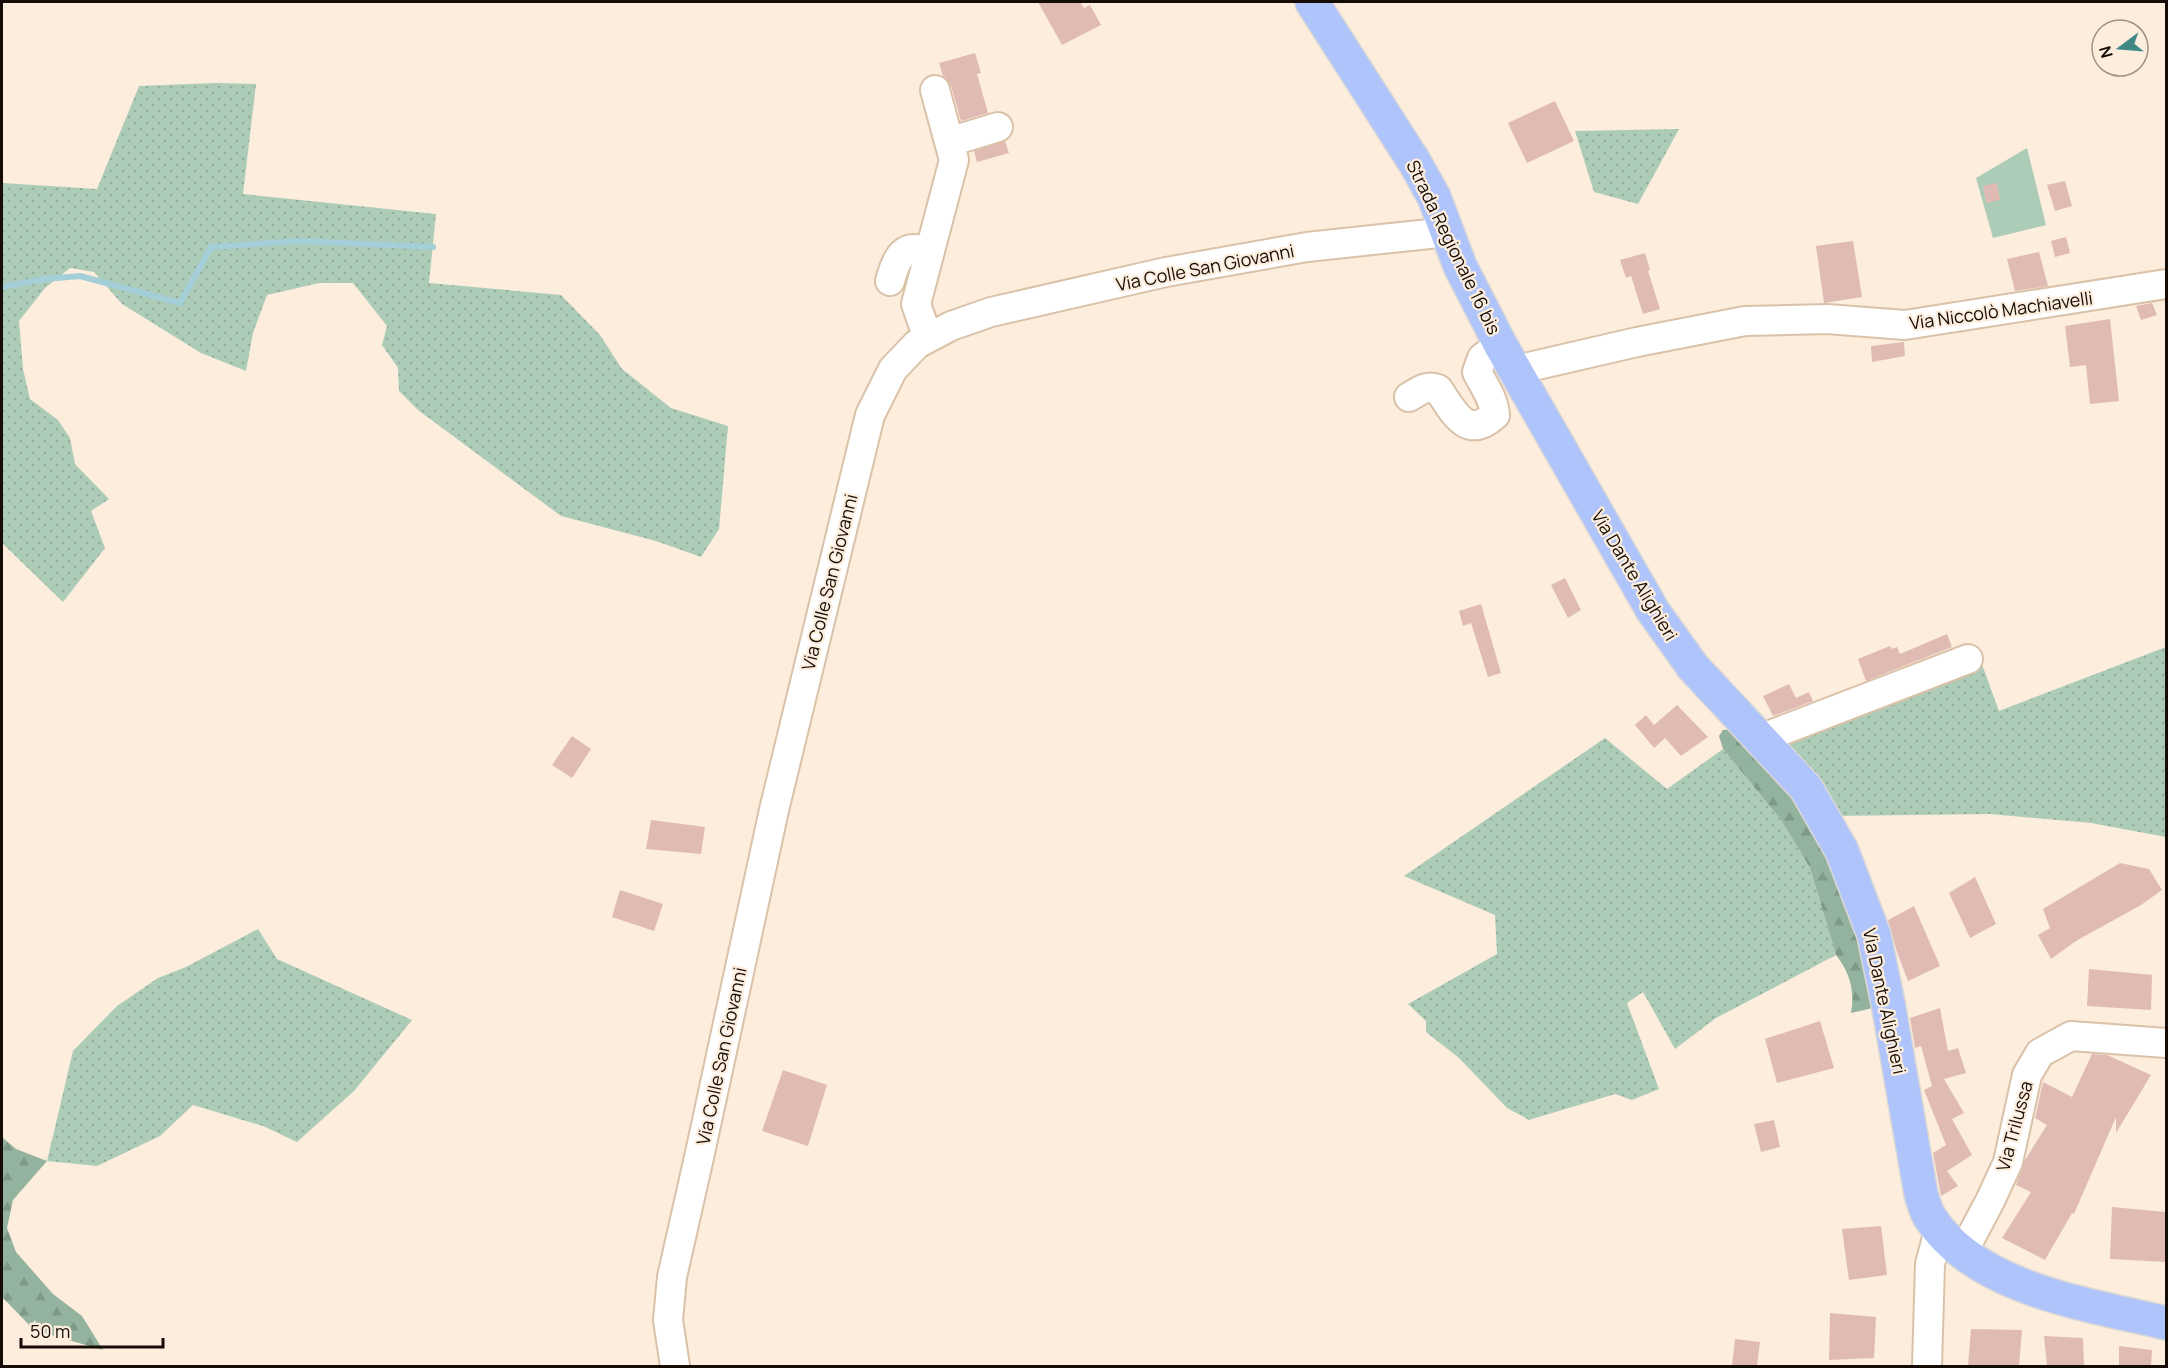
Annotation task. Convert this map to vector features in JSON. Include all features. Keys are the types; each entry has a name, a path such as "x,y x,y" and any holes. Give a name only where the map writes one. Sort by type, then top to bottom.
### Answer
{"main road":[{"name":"Strada Regionale 16 bis","path":"1312,2 1415,163 1434,197 1460,266 1535,403"},
{"name":"Via Dante Alighieri","path":"1535,403 1653,611 1693,667 1806,788 1842,851 1874,935 1921,1194 1927,1214 1951,1241 2005,1278 2042,1294 2166,1323"}],"street":[{"path":"930,337 916,304 954,160 935,90"},
{"path":"949,142 998,127"},
{"name":"Via Colle San Giovanni","path":"675,1366 668,1320 672,1277 774,810 870,415 893,369 917,344 951,326 991,312 1166,272 1307,247 1448,232"},
{"path":"890,281 895,262 903,252 921,249 929,253"},
{"name":"Via Niccolò Machiavelli","path":"1508,357 1637,342 1745,321 1827,319 1905,325 2166,284"},
{"path":"1409,397 1424,388 1432,386 1438,388 1463,422 1470,426 1478,426 1495,416 1492,400 1477,372 1482,358 1508,357"},
{"path":"1760,739 1968,659"},
{"name":"Via Trilussa","path":"1927,1366 1930,1264 1990,1201 2008,1162 2028,1075 2040,1053 2071,1036 2166,1043"}],"green space":[{"path":"256,84 243,194 436,214 429,283 561,295 600,335 622,369 671,408 728,426 719,529 701,557 656,541 561,516 418,410 399,391 398,368 382,345 387,326 353,283 319,283 267,295 253,333 246,371 201,353 122,304 94,272 70,268 45,288 19,321 23,369 30,399 58,420 70,438 75,464 109,499 91,511 105,548 63,602 2,543 2,183 97,189 139,86"},
{"path":"1679,129 1638,204 1594,192 1575,131"},
{"path":"2027,148 2046,225 1993,238 1976,178"},
{"path":"2166,647 2166,837 2091,823 1990,814 1832,816 1773,746 1980,659 1999,711"},
{"path":"1723,730 1728,730 1791,795 1813,823 1867,952 1873,1008 1851,1013 1850,983 1836,955 1810,868 1781,820 1723,749 1719,736"},
{"path":"1605,738 1667,789 1723,749 1781,820 1810,868 1836,955 1716,1018 1675,1049 1643,992 1627,1003 1659,1089 1632,1100 1615,1094 1529,1120 1507,1108 1459,1058 1426,1032 1426,1021 1408,1004 1497,954 1495,915 1404,876"},
{"path":"258,929 277,959 412,1020 354,1091 297,1142 263,1126 193,1105 160,1136 97,1166 47,1161 73,1051 117,1006 158,978 186,967"},
{"path":"2,1137 16,1149 47,1161 13,1200 7,1228 16,1252 53,1294 82,1316 103,1350 34,1330 2,1297"}],"building":[{"path":"1038,2 1080,2 1084,8 1090,5 1101,25 1062,45"},
{"path":"975,53 981,73 977,74 988,113 961,121 951,86 943,76 939,63"},
{"path":"1555,101 1574,141 1527,163 1508,123"},
{"path":"1005,141 1009,153 977,162 974,151"},
{"path":"2065,181 2072,206 2055,211 2047,185"},
{"path":"1997,183 2000,200 1986,203 1983,186"},
{"path":"2066,237 2070,253 2055,257 2051,241"},
{"path":"1853,241 1862,297 1824,303 1816,246"},
{"path":"2039,252 2048,286 2015,291 2007,259"},
{"path":"1645,253 1660,309 1643,314 1631,276 1626,278 1620,260"},
{"path":"2152,303 2157,315 2141,320 2136,306"},
{"path":"2110,319 2119,401 2090,404 2086,365 2070,367 2065,326"},
{"path":"1904,342 1905,356 1872,362 1871,346"},
{"path":"1565,578 1581,610 1568,618 1551,585"},
{"path":"1481,604 1501,673 1488,677 1471,623 1463,626 1459,611"},
{"path":"1947,634 1952,647 1866,681 1858,659 1890,646 1892,649 1897,647 1900,654"},
{"path":"1789,684 1796,698 1809,692 1813,701 1773,716 1763,696"},
{"path":"1677,705 1708,737 1681,756 1665,738 1654,748 1635,725 1646,715 1654,725"},
{"path":"572,736 591,749 572,778 552,765"},
{"path":"651,820 705,827 701,854 646,849"},
{"path":"2120,863 2149,869 2162,890 2141,905 2076,941 2051,959 2038,935 2050,928 2043,909"},
{"path":"1975,877 1996,924 1970,938 1949,893"},
{"path":"620,890 663,904 654,931 612,917"},
{"path":"1914,906 1940,966 1908,981 1888,920"},
{"path":"2089,969 2152,975 2151,1010 2087,1006"},
{"path":"1940,1008 1948,1051 1958,1048 1966,1073 1944,1079 1964,1113 1952,1119 1972,1155 1947,1171 1958,1186 1941,1196 1933,1153 1946,1145 1924,1090 1932,1086 1921,1046 1915,1048 1910,1018"},
{"path":"1820,1021 1834,1068 1777,1083 1765,1039"},
{"path":"2092,1054 2107,1055 2151,1075 2116,1133 2116,1117 2074,1214 2072,1213 2045,1260 2002,1238 2031,1192 2016,1185 2025,1160 2047,1125 2035,1118 2043,1082 2072,1097"},
{"path":"783,1070 827,1085 808,1146 762,1131"},
{"path":"1774,1120 1780,1147 1761,1152 1754,1124"},
{"path":"2112,1207 2166,1212 2166,1262 2110,1259"},
{"path":"1881,1226 1887,1275 1849,1280 1842,1229"},
{"path":"1830,1313 1876,1317 1874,1358 1829,1360"},
{"path":"1971,1329 2022,1330 2019,1366 1968,1366"},
{"path":"2044,1336 2083,1338 2084,1366 2047,1366"},
{"path":"1735,1339 1760,1342 1757,1366 1732,1366"},
{"path":"2119,1346 2152,1350 2151,1366 2119,1366"}],"waterway":[{"path":"2,287 45,279 80,276 180,303 211,247 299,241 433,247"}]}
